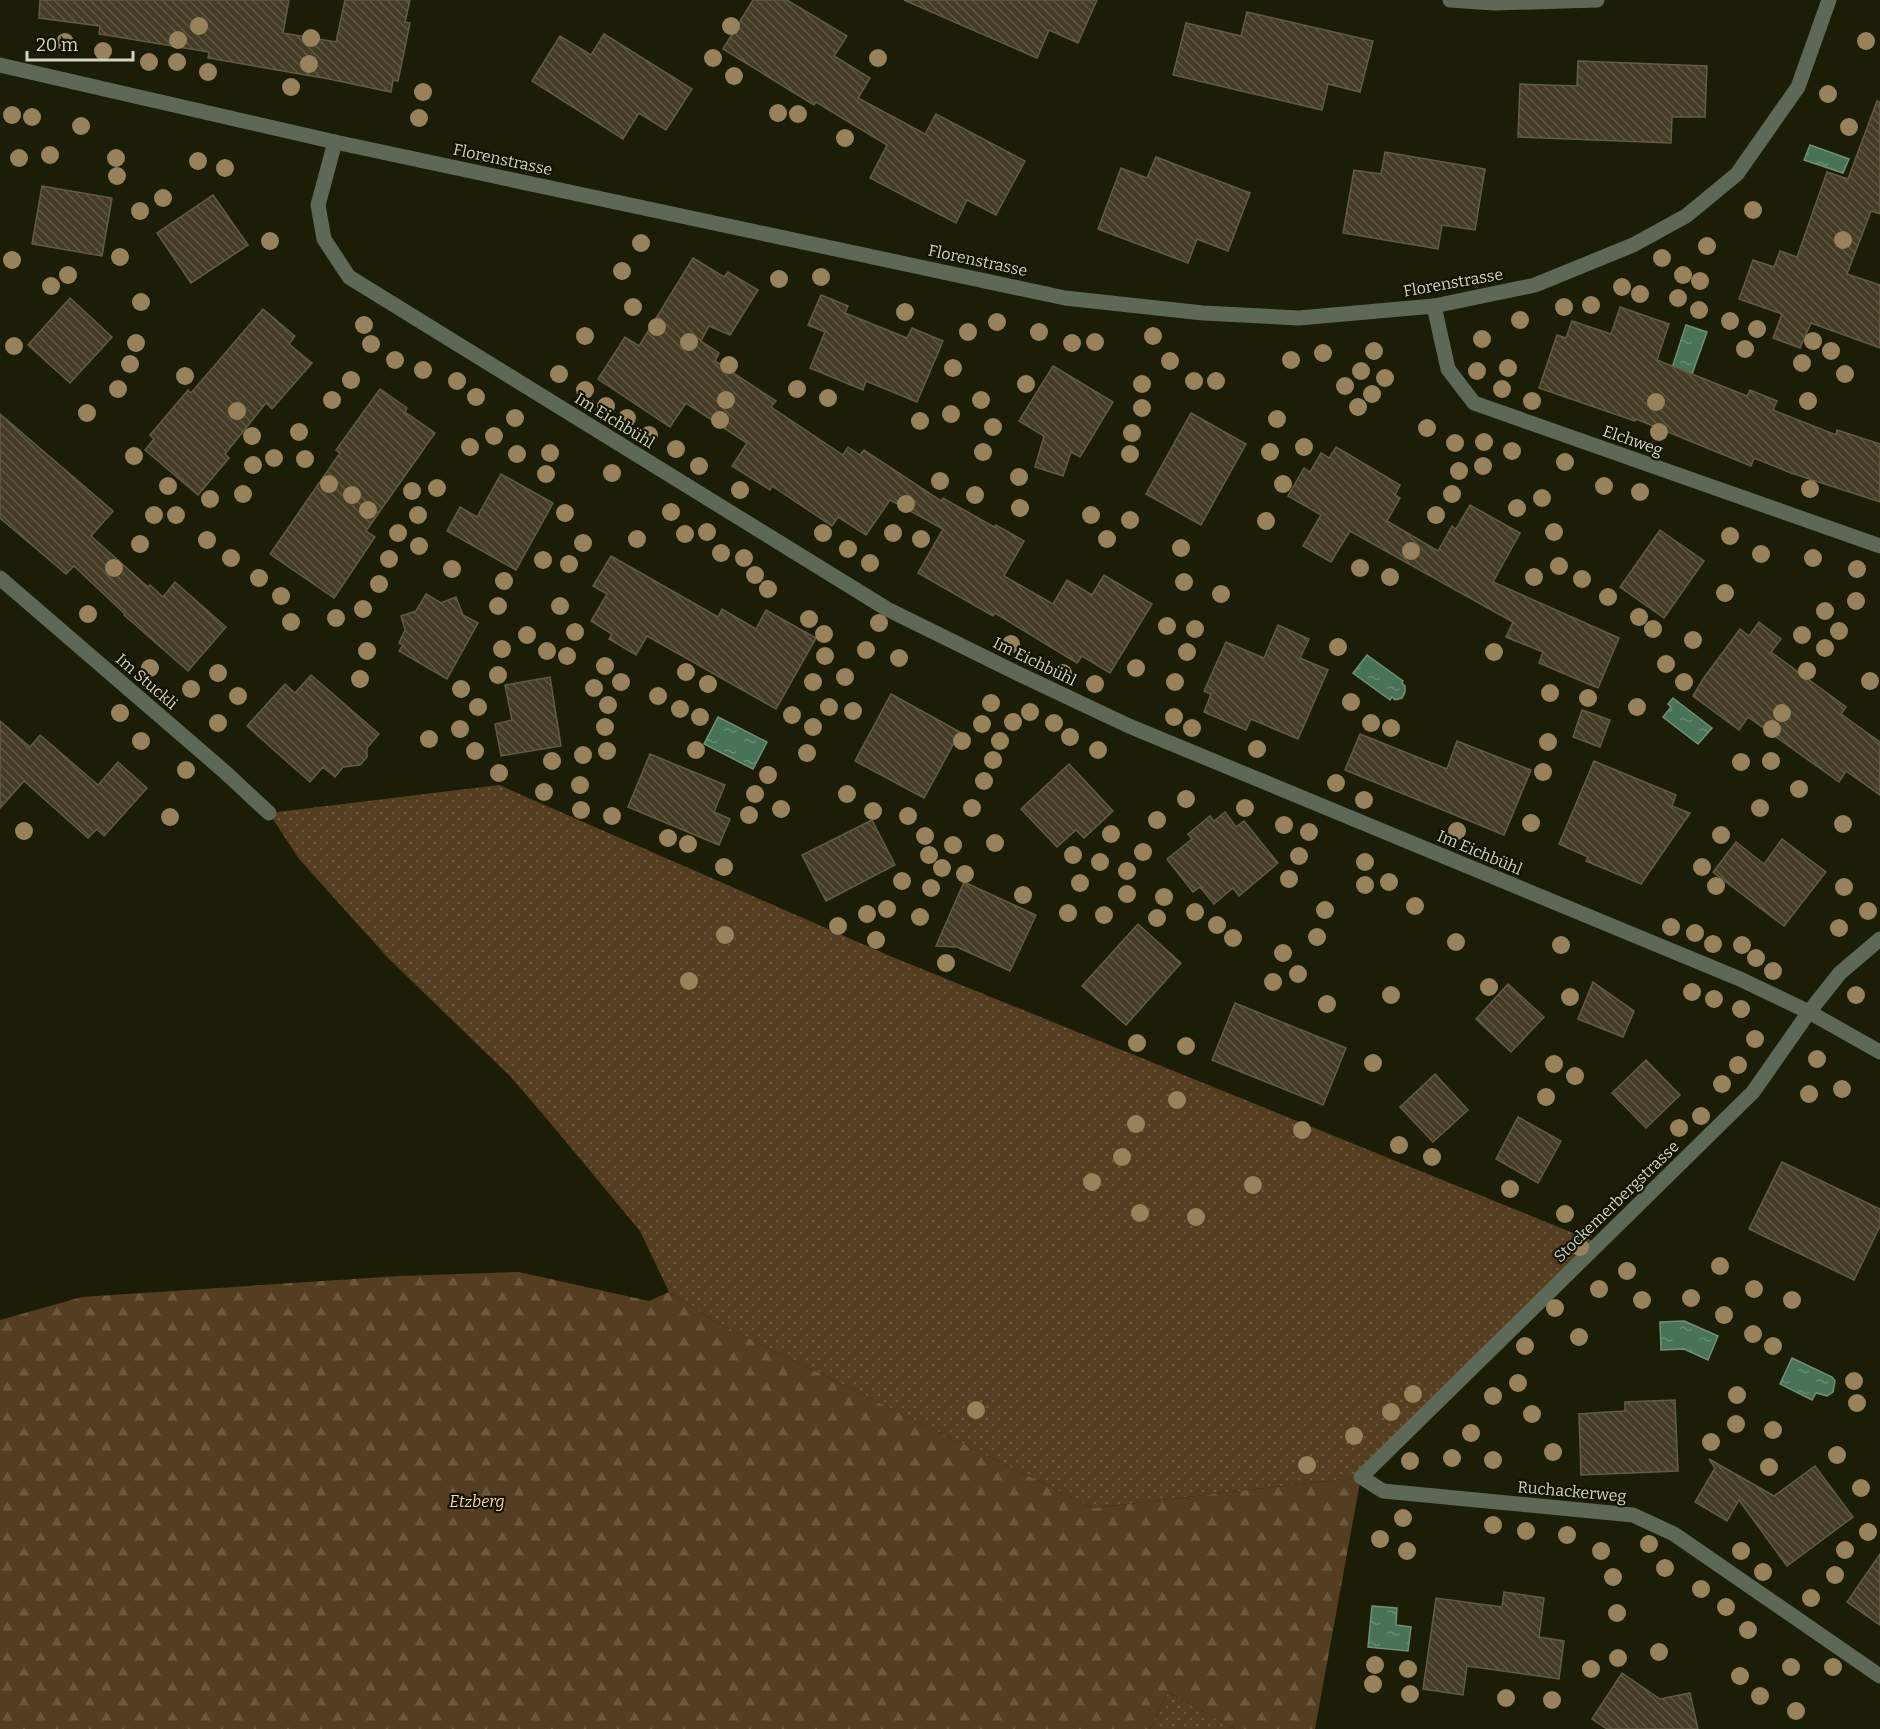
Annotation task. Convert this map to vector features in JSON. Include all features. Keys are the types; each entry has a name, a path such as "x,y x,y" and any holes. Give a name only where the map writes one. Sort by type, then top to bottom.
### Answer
{"street":[{"path":"1450,0 1494,3 1597,0"},
{"name":"Florenstrasse","path":"0,65 335,142 1065,297 1203,313 1299,318 1434,306 1535,285 1633,245 1686,216 1737,174 1798,87 1829,0"},
{"name":"Im Eichbühl","path":"335,142 318,205 324,239 349,277 887,609 1129,726 1740,980 1809,1012 1880,1052"},
{"name":"Elchweg","path":"1434,306 1448,369 1474,403 1880,546"},
{"name":"Im Stuckli","path":"0,578 225,772 269,813"},
{"name":"Stockemerbergstrasse","path":"1361,1477 1753,1092 1809,1012 1840,974 1880,939"},
{"name":"Ruchackerweg","path":"1361,1477 1383,1491 1633,1515 1674,1534 1880,1676"}],"green space":[{"path":"499,785 890,956 1598,1243 1361,1477 1093,1508 716,1322 669,1292 640,1231 557,1131 510,1076 389,959 299,859 269,813"},
{"name":"Etzberg","path":"519,1272 649,1301 669,1292 716,1322 1093,1508 1361,1477 1315,1729 1235,1729 1168,1692 1150,1729 0,1729 0,1320 82,1297 399,1276"},
{"path":"1168,1692 1235,1729 1150,1729"}],"water":[{"path":"1810,145 1849,159 1843,173 1804,160"},
{"path":"1686,325 1707,332 1692,374 1672,368"},
{"path":"1367,655 1403,681 1405,692 1402,698 1395,700 1392,697 1390,700 1353,673"},
{"path":"1673,698 1712,728 1698,744 1663,717 1671,707 1668,704"},
{"path":"718,717 767,742 753,769 704,744"},
{"path":"1684,1321 1718,1336 1708,1360 1684,1349 1661,1350 1660,1322"},
{"path":"1792,1358 1832,1377 1835,1381 1833,1392 1827,1396 1816,1393 1812,1400 1780,1384"},
{"path":"1372,1606 1397,1608 1396,1625 1411,1627 1408,1651 1368,1647"}],"building":[{"path":"40,0 289,0 283,33 336,42 345,0 410,0 405,22 410,23 398,81 393,80 391,92 208,58 209,52 99,34 100,26 39,18"},
{"path":"753,0 787,0 847,36 834,56 870,78 858,98 925,134 936,114 1025,161 996,215 967,200 956,223 870,178 887,145 816,102 814,105 723,49"},
{"path":"904,0 1097,0 1078,43 1049,30 1037,58"},
{"path":"1247,12 1373,41 1360,92 1328,84 1322,110 1173,75 1186,23 1241,36"},
{"path":"604,34 692,89 666,130 639,113 623,139 532,81 560,36 591,55"},
{"path":"1578,61 1707,66 1705,117 1672,117 1671,143 1518,137 1520,84 1577,86"},
{"path":"1877,101 1880,102 1880,214 1871,211 1847,274 1880,285 1880,348 1811,323 1800,348 1773,338 1782,314 1739,299 1753,260 1774,267 1780,251 1797,257 1827,172 1848,179"},
{"path":"1385,152 1485,169 1475,230 1442,225 1438,249 1343,233 1354,170 1381,174"},
{"path":"1156,157 1250,193 1228,251 1197,239 1188,263 1098,229 1121,168 1147,178"},
{"path":"42,186 112,198 102,256 32,244"},
{"path":"213,195 248,245 191,283 157,233"},
{"path":"693,258 724,277 728,272 758,290 730,335 709,326 701,341 719,353 715,361 776,401 771,407 843,455 848,447 860,455 864,450 941,501 943,498 1024,541 1004,576 1053,604 1067,580 1092,595 1104,575 1152,604 1110,673 1082,656 1077,663 995,613 993,616 918,573 943,529 890,500 866,535 838,517 832,526 772,486 770,490 732,466 747,443 686,403 670,427 598,379 625,337 639,346"},
{"path":"821,295 848,306 845,313 907,338 912,328 943,341 917,402 866,381 863,390 810,368 825,332 808,325"},
{"path":"70,298 112,337 70,383 28,345"},
{"path":"1620,307 1669,324 1657,360 1747,396 1750,390 1777,401 1773,410 1836,435 1837,430 1880,444 1880,502 1791,473 1754,458 1751,466 1636,419 1635,421 1539,388 1557,335 1566,338 1572,321 1611,334"},
{"path":"263,309 295,336 289,344 312,363 272,409 266,403 225,454 229,458 198,495 145,450 154,439 150,435 188,390 191,393"},
{"path":"1053,366 1113,402 1080,457 1071,452 1063,476 1035,467 1044,436 1019,421"},
{"path":"380,389 407,408 405,412 435,433 366,531 375,537 334,598 270,554 340,453 336,450"},
{"path":"1191,413 1246,444 1201,525 1146,494"},
{"path":"0,414 113,511 91,536 148,587 150,585 163,597 175,582 226,627 188,671 124,615 74,566 66,574 0,518"},
{"path":"1336,447 1400,485 1395,495 1400,498 1387,521 1438,551 1452,526 1456,529 1470,505 1520,533 1493,582 1619,638 1598,688 1539,663 1543,652 1506,637 1513,622 1350,531 1331,562 1303,546 1321,515 1288,496 1304,468 1310,472 1321,453 1329,458"},
{"path":"501,474 553,503 516,570 447,531 460,507 477,517"},
{"path":"1660,530 1704,561 1664,618 1620,587"},
{"path":"611,556 718,617 722,609 756,629 766,610 816,638 776,709 647,636 636,655 609,639 612,634 591,621 607,594 593,586"},
{"path":"426,594 441,603 456,597 463,615 478,623 447,679 399,651 403,645 399,643 405,630 401,616 416,611"},
{"path":"1759,622 1781,639 1771,652 1846,707 1841,714 1880,742 1880,795 1846,771 1839,782 1748,717 1739,730 1693,696 1740,629 1749,636"},
{"path":"1278,625 1309,639 1300,658 1328,670 1298,739 1251,719 1246,730 1204,712 1211,694 1204,691 1226,642 1264,658"},
{"path":"311,675 379,734 367,748 367,757 360,765 343,767 335,777 323,767 310,782 247,726 285,684 295,693"},
{"path":"550,677 561,746 501,756 495,724 512,720 505,685"},
{"path":"891,694 960,732 924,798 855,761"},
{"path":"1582,710 1610,720 1600,747 1573,737"},
{"path":"0,721 30,747 40,735 98,785 118,762 147,788 104,836 97,829 88,838 24,781 0,808"},
{"path":"1360,734 1447,769 1457,741 1531,770 1504,835 1345,770"},
{"path":"650,754 725,785 714,812 730,819 719,845 628,807"},
{"path":"1594,761 1676,795 1672,806 1690,813 1641,884 1586,861 1588,857 1559,844"},
{"path":"1069,764 1113,811 1084,838 1076,830 1057,847 1021,809"},
{"path":"1225,812 1236,827 1244,821 1278,863 1239,896 1233,888 1214,904 1200,887 1193,892 1167,859 1192,839 1188,834 1210,816 1214,821"},
{"path":"872,820 895,865 826,901 802,855"},
{"path":"1782,839 1826,872 1784,926 1713,872 1736,842 1764,864"},
{"path":"964,882 1036,915 1010,971 957,947 936,946"},
{"path":"1138,924 1181,963 1126,1025 1082,986"},
{"path":"1593,982 1634,1011 1623,1037 1578,1019"},
{"path":"1508,984 1544,1017 1511,1052 1476,1019"},
{"path":"1235,1003 1346,1048 1323,1105 1212,1060"},
{"path":"1646,1060 1680,1095 1646,1128 1612,1093"},
{"path":"1435,1074 1468,1110 1433,1142 1400,1107"},
{"path":"1518,1117 1561,1141 1538,1183 1496,1159"},
{"path":"1782,1162 1880,1209 1880,1226 1854,1280 1749,1229"},
{"path":"1675,1400 1678,1471 1581,1475 1579,1414 1625,1411 1625,1402"},
{"path":"1709,1459 1774,1496 1815,1466 1853,1517 1787,1566 1739,1500 1727,1521 1695,1502 1715,1468"},
{"path":"1880,1554 1880,1625 1847,1602"},
{"path":"1504,1592 1544,1598 1539,1637 1564,1641 1559,1679 1467,1666 1463,1695 1423,1689 1436,1598 1502,1607"},
{"path":"1622,1673 1660,1699 1690,1693 1698,1729 1607,1729 1592,1719"}]}
